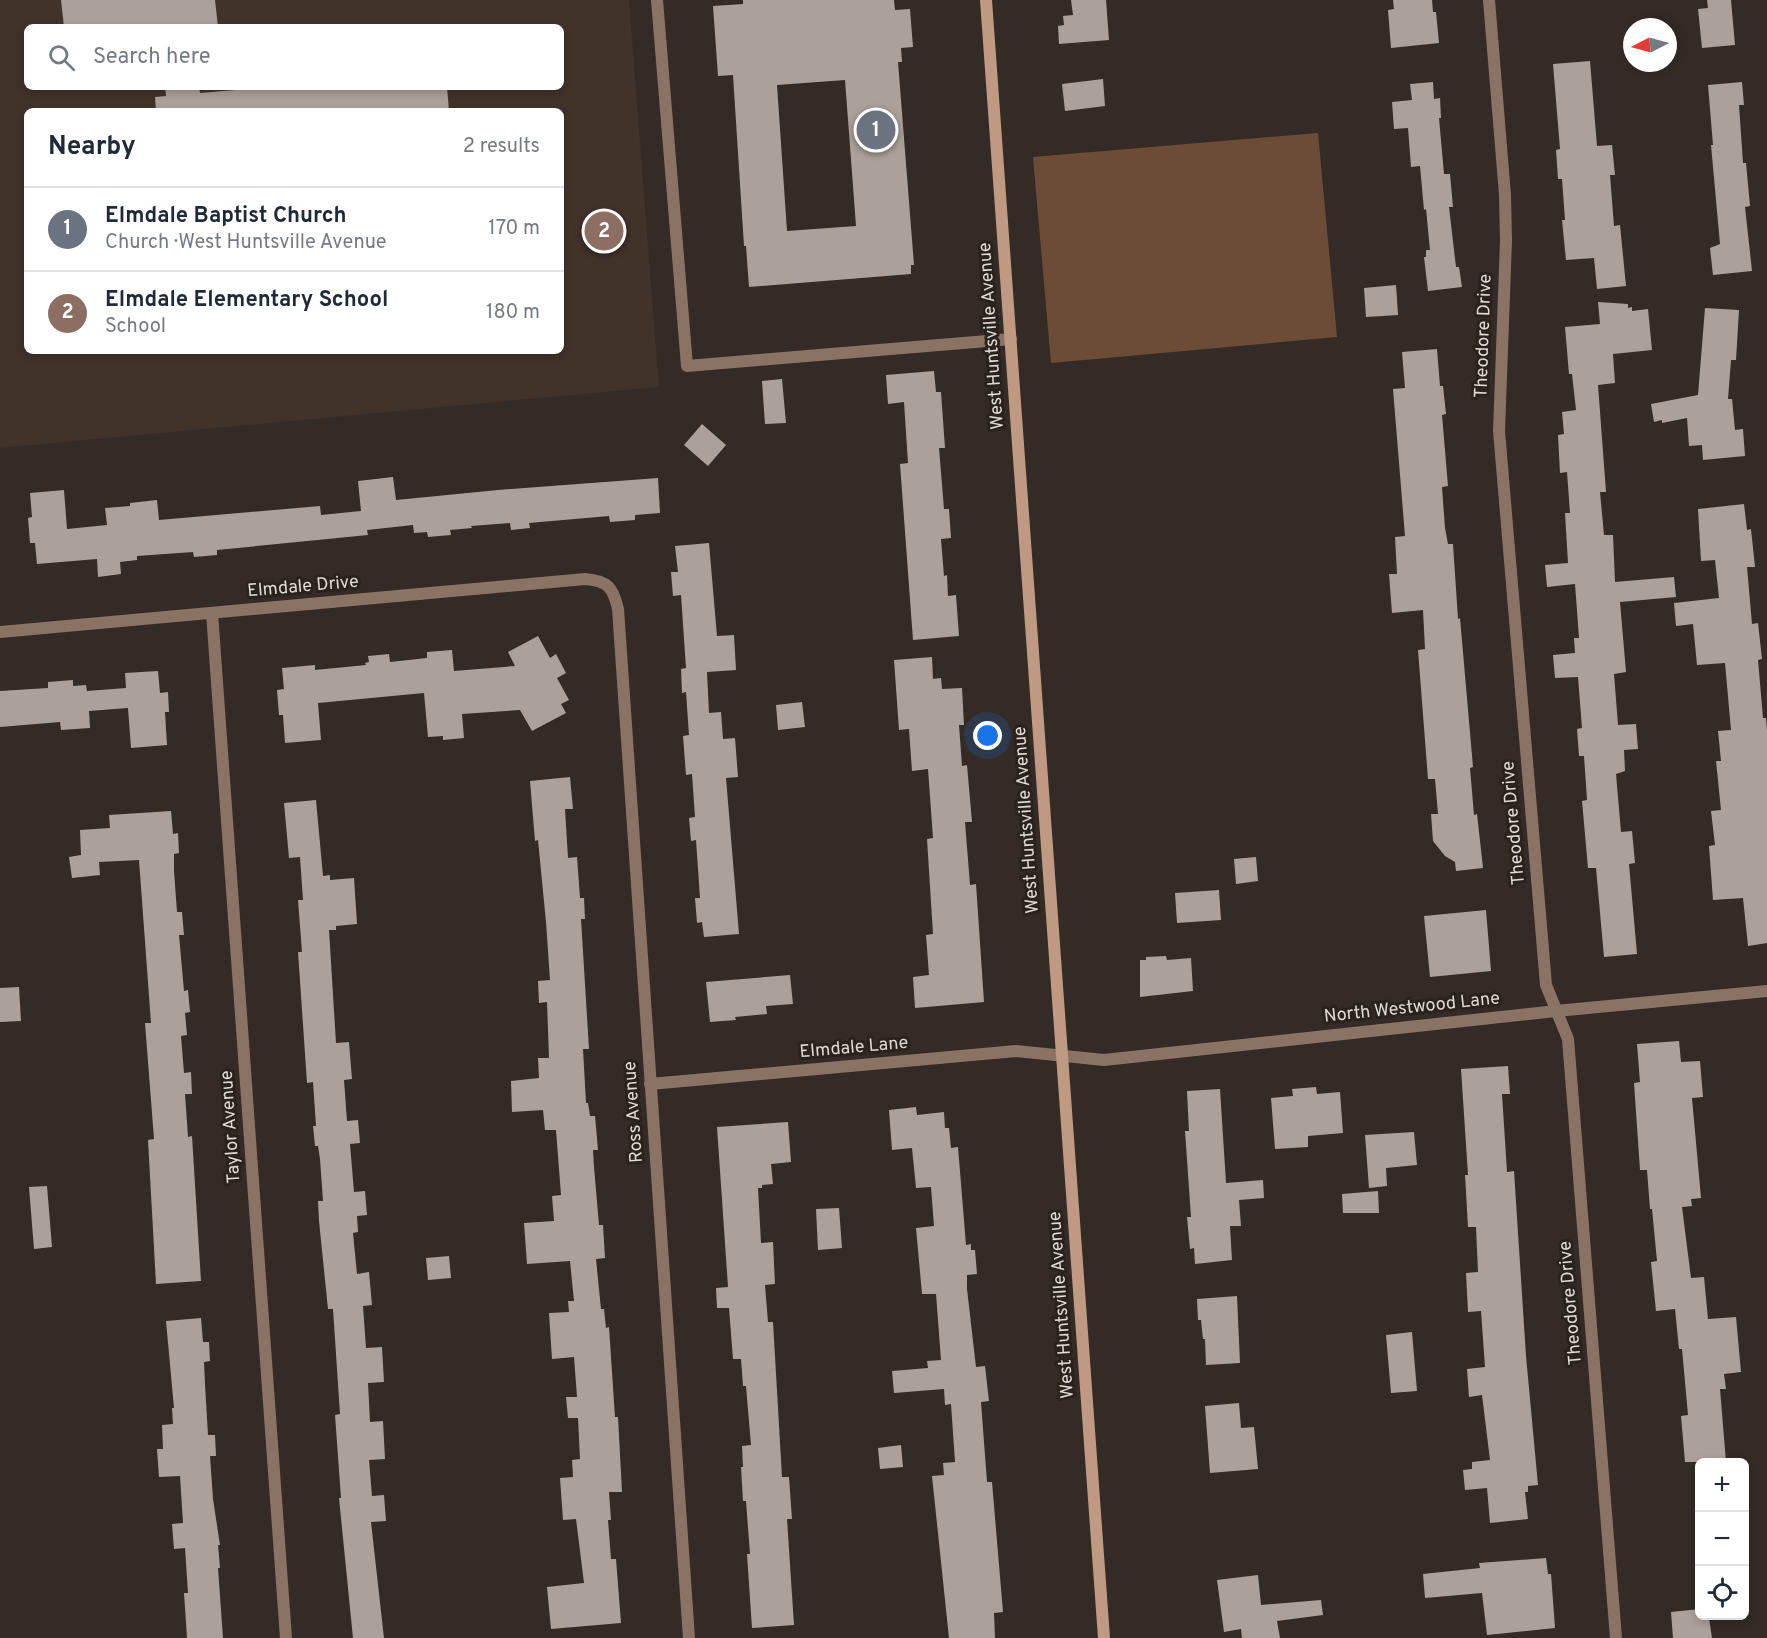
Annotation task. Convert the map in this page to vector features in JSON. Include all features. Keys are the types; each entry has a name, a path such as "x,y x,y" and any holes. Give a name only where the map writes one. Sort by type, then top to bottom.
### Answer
{"main road":[{"name":"West Huntsville Avenue","path":"986,0 1104,1638"}],"street":[{"path":"657,0 687,366 1011,339"},
{"name":"Theodore Drive","path":"1489,0 1506,206 1499,431 1546,985 1568,1040 1616,1638"},
{"name":"Elmdale Drive","path":"0,632 585,579 598,580 608,585"},
{"name":"Ross Avenue","path":"608,585 615,594 618,609 689,1638"},
{"name":"Taylor Avenue","path":"212,613 286,1638"},
{"name":"North Westwood Lane","path":"1062,1056 1104,1060 1556,1011 1767,991"},
{"name":"Elmdale Lane","path":"650,1084 1016,1051 1062,1056"}],"shaded area":[{"path":"0,0 629,0 659,387 0,448"},
{"path":"1318,133 1337,337 1051,363 1033,157"}],"building":[{"path":"61,0 215,0 218,24 64,24"},
{"path":"743,0 894,0 895,10 910,9 913,47 901,48 902,62 898,62 914,265 911,265 911,274 749,287 746,246 744,246 733,75 718,76 713,6 743,4","holes":["845,80 856,226 787,231 777,85"]},
{"path":"1071,0 1106,0 1109,40 1059,44 1058,26 1064,25 1063,16 1073,15"},
{"path":"1393,0 1432,0 1433,12 1436,12 1439,43 1391,48 1388,10 1394,9"},
{"path":"1707,0 1731,0 1735,45 1702,48 1698,9 1708,8"},
{"path":"1590,61 1597,146 1612,145 1615,175 1610,175 1614,226 1620,225 1626,286 1597,289 1594,258 1566,260 1562,220 1565,220 1562,179 1558,179 1556,150 1560,149 1553,64"},
{"path":"1103,79 1105,106 1065,111 1062,84"},
{"path":"1433,82 1434,99 1440,98 1441,118 1439,118 1444,174 1450,174 1453,207 1449,207 1456,267 1459,267 1462,287 1428,291 1424,257 1426,257 1426,250 1430,250 1420,166 1411,167 1408,128 1394,129 1392,102 1412,100 1410,84"},
{"path":"1742,82 1744,105 1739,105 1743,163 1746,163 1750,206 1745,207 1752,271 1713,275 1710,248 1720,244 1708,85"},
{"path":"165,90 200,90 200,93 236,90 447,90 449,108 156,108 155,97 166,96"},
{"path":"1396,285 1398,315 1366,317 1364,288"},
{"path":"1598,302 1628,304 1628,308 1632,307 1632,311 1648,309 1652,350 1613,354 1615,383 1598,385 1606,492 1600,492 1604,535 1613,535 1615,582 1674,577 1676,597 1620,602 1626,672 1614,674 1618,725 1636,724 1638,749 1624,750 1625,771 1616,774 1621,832 1632,831 1635,863 1629,864 1637,954 1604,957 1596,868 1588,868 1582,801 1587,800 1584,756 1579,756 1577,729 1582,728 1578,677 1555,678 1553,655 1575,653 1574,638 1579,638 1575,584 1547,587 1545,565 1568,563 1565,513 1570,513 1567,472 1560,473 1558,435 1564,434 1562,412 1576,410 1572,374 1569,374 1565,327 1600,324"},
{"path":"1705,308 1739,310 1736,360 1731,360 1728,399 1732,399 1735,430 1743,429 1745,456 1703,460 1702,445 1689,446 1687,418 1662,423 1662,420 1654,422 1651,404 1698,395"},
{"path":"1437,349 1440,386 1443,386 1446,414 1442,415 1448,486 1442,487 1445,528 1448,544 1453,544 1473,767 1470,768 1474,815 1477,814 1483,868 1456,871 1455,862 1445,856 1433,841 1431,814 1438,814 1435,779 1428,779 1418,650 1425,649 1423,610 1392,613 1389,574 1397,574 1395,537 1405,536 1393,389 1405,388 1402,352"},
{"path":"934,371 936,392 941,392 945,448 939,448 944,509 949,509 951,538 941,539 944,576 947,575 948,596 956,595 959,636 913,640 900,464 908,463 904,402 888,404 886,375"},
{"path":"782,379 786,423 765,424 762,381"},
{"path":"702,424 726,445 708,466 684,445"},
{"path":"393,477 396,500 658,478 660,513 635,515 635,520 610,522 609,516 529,523 530,528 511,530 510,523 471,526 472,528 450,530 451,535 428,537 427,532 414,533 413,525 367,530 368,535 217,550 217,555 194,557 193,552 137,556 137,560 120,562 121,574 98,577 97,559 37,564 35,543 30,543 28,518 32,517 30,493 64,490 67,529 107,525 105,508 130,506 130,503 157,500 159,520 320,506 321,515 361,511 358,481"},
{"path":"1744,504 1747,530 1751,529 1755,567 1747,567 1752,624 1758,623 1762,659 1758,660 1763,718 1766,718 1767,731 1767,943 1748,946 1743,898 1713,900 1709,846 1715,845 1711,811 1721,810 1716,761 1721,761 1718,731 1731,730 1725,663 1697,665 1693,624 1676,626 1674,603 1719,598 1715,560 1701,561 1698,509"},
{"path":"709,543 717,636 734,635 736,670 707,672 709,713 721,712 723,739 735,738 738,777 726,778 739,934 704,937 702,922 697,923 695,898 700,898 696,840 691,841 689,818 695,817 692,774 686,775 683,736 689,735 686,692 682,693 681,669 686,668 681,595 673,596 671,572 678,572 675,546"},
{"path":"538,636 550,658 556,654 566,673 557,678 569,700 561,704 566,713 532,731 520,710 462,714 464,738 443,740 443,736 428,737 424,693 318,703 321,740 285,743 283,715 279,715 277,690 284,689 282,668 315,665 315,670 366,665 365,663 369,662 368,656 389,654 390,662 427,658 427,652 452,650 454,671 515,666 508,652"},
{"path":"932,657 933,679 941,678 942,689 962,688 964,725 959,725 962,766 967,765 972,822 965,822 970,885 976,884 984,1002 915,1008 913,977 929,975 926,935 933,934 927,839 933,838 928,769 912,771 909,729 899,730 894,660"},
{"path":"158,671 160,693 168,692 169,712 165,712 167,745 131,748 128,708 89,711 90,728 61,730 60,722 0,727 0,691 48,688 48,682 73,680 73,686 86,685 87,691 126,688 125,673"},
{"path":"802,702 805,727 778,730 776,705"},
{"path":"570,777 573,809 565,809 568,858 577,857 580,898 584,898 585,919 581,919 589,1049 583,1049 586,1103 588,1103 590,1116 595,1116 598,1150 593,1150 594,1167 599,1225 603,1225 605,1258 596,1259 601,1309 604,1309 606,1328 609,1327 615,1417 618,1417 622,1492 609,1492 611,1520 608,1520 611,1559 616,1559 621,1623 551,1629 547,1587 584,1583 576,1519 563,1520 560,1478 573,1477 572,1460 580,1459 578,1418 568,1418 566,1397 577,1397 574,1357 552,1359 549,1313 569,1312 568,1301 574,1301 570,1261 527,1264 524,1223 554,1221 552,1196 561,1195 556,1130 545,1130 543,1110 512,1112 511,1081 539,1078 538,1058 549,1058 547,1002 539,1003 538,981 550,980 538,840 535,841 530,781"},
{"path":"316,800 323,876 330,875 330,880 354,878 357,924 336,926 336,930 329,930 336,1043 349,1042 352,1079 344,1080 347,1121 358,1120 360,1143 350,1144 354,1192 365,1191 367,1215 357,1216 358,1232 353,1233 357,1274 369,1272 372,1305 363,1306 366,1348 382,1347 384,1382 368,1383 370,1422 383,1421 385,1459 369,1460 372,1496 384,1495 386,1521 371,1522 384,1638 353,1638 339,1498 341,1498 335,1415 340,1414 333,1309 328,1309 319,1221 318,1201 323,1201 320,1159 318,1146 315,1146 313,1126 316,1126 313,1082 307,1083 298,952 302,952 298,900 303,900 300,857 289,858 284,803"},
{"path":"171,811 173,834 178,833 179,853 174,854 174,871 177,912 182,912 184,935 179,935 184,991 188,990 190,1012 185,1013 187,1035 181,1036 184,1073 191,1072 192,1094 185,1094 188,1137 192,1136 201,1281 156,1284 148,1140 154,1139 145,1023 151,1023 139,860 99,862 100,875 72,878 69,857 81,855 80,830 110,828 109,815"},
{"path":"1256,857 1258,881 1236,884 1234,859"},
{"path":"1219,890 1221,920 1177,923 1175,893"},
{"path":"1486,910 1491,971 1430,977 1424,916"},
{"path":"1166,956 1167,960 1191,958 1193,991 1140,997 1140,960 1146,960 1146,957"},
{"path":"790,975 793,1004 766,1006 767,1014 710,1022 706,982"},
{"path":"19,987 21,1021 0,1022 0,988"},
{"path":"1679,1041 1681,1062 1700,1061 1703,1097 1692,1098 1701,1198 1691,1199 1692,1206 1682,1207 1691,1278 1704,1277 1708,1319 1736,1317 1741,1372 1724,1374 1726,1389 1720,1389 1726,1458 1695,1458 1695,1462 1685,1462 1681,1416 1688,1415 1682,1349 1679,1349 1675,1309 1656,1311 1651,1262 1657,1261 1652,1209 1650,1209 1647,1170 1640,1170 1634,1083 1640,1082 1637,1044"},
{"path":"1508,1066 1510,1094 1502,1094 1507,1172 1514,1171 1526,1356 1538,1485 1528,1486 1528,1492 1525,1492 1528,1519 1490,1523 1487,1488 1465,1490 1463,1470 1472,1469 1472,1462 1490,1460 1482,1395 1469,1397 1467,1369 1485,1367 1481,1311 1468,1312 1466,1273 1478,1272 1476,1227 1468,1227 1465,1175 1468,1175 1461,1069"},
{"path":"1316,1087 1317,1094 1340,1092 1343,1133 1308,1136 1308,1147 1275,1149 1271,1098 1293,1096 1292,1089"},
{"path":"1220,1089 1226,1183 1263,1180 1264,1198 1239,1200 1241,1226 1230,1226 1232,1260 1195,1264 1194,1248 1190,1249 1187,1217 1191,1217 1185,1131 1189,1131 1187,1091"},
{"path":"916,1107 917,1115 944,1112 945,1128 949,1128 951,1148 958,1147 966,1245 971,1244 971,1250 975,1250 977,1274 967,1275 967,1289 976,1367 985,1366 989,1401 981,1402 987,1482 992,1482 1003,1612 994,1613 995,1638 949,1638 932,1476 944,1475 943,1463 955,1462 951,1404 945,1405 944,1389 894,1393 892,1371 928,1368 927,1361 941,1360 936,1294 922,1294 916,1228 934,1226 931,1187 916,1188 912,1148 892,1150 889,1110"},
{"path":"788,1122 791,1162 771,1164 773,1184 762,1185 762,1188 758,1188 761,1243 773,1242 775,1284 765,1285 768,1322 773,1322 782,1477 789,1477 792,1519 787,1519 794,1625 752,1628 747,1554 750,1554 741,1467 743,1467 742,1446 751,1445 746,1386 743,1386 741,1359 733,1359 729,1308 717,1308 716,1288 728,1287 717,1127"},
{"path":"1414,1132 1417,1165 1386,1168 1387,1186 1369,1188 1365,1135"},
{"path":"47,1186 52,1247 34,1249 29,1187"},
{"path":"1378,1191 1379,1213 1343,1213 1342,1194"},
{"path":"839,1208 842,1248 818,1250 816,1209"},
{"path":"449,1256 451,1278 428,1280 426,1258"},
{"path":"1237,1296 1240,1363 1206,1365 1205,1339 1203,1339 1201,1320 1198,1320 1197,1299"},
{"path":"201,1318 203,1342 209,1342 210,1361 204,1362 205,1384 208,1435 215,1435 216,1456 210,1456 213,1499 220,1545 218,1545 220,1568 218,1568 223,1638 187,1638 184,1593 188,1593 185,1548 174,1549 172,1524 183,1523 180,1476 159,1477 157,1449 163,1449 162,1425 173,1424 172,1408 174,1408 166,1321"},
{"path":"1412,1332 1417,1391 1391,1393 1386,1335"},
{"path":"1239,1403 1241,1428 1254,1427 1258,1469 1210,1473 1205,1406"},
{"path":"901,1445 903,1467 880,1469 878,1448"},
{"path":"1546,1558 1548,1574 1551,1574 1555,1628 1487,1635 1482,1593 1425,1598 1423,1574 1480,1568 1479,1563"},
{"path":"1258,1575 1261,1605 1321,1600 1323,1615 1277,1621 1280,1638 1242,1638 1241,1629 1224,1632 1217,1580"},
{"path":"1695,1610 1695,1620 1709,1620 1712,1638 1673,1638 1671,1612"}],"place":[{"name":"Elmdale Baptist Church","path":"876,130"},
{"name":"Elmdale Elementary School","path":"604,231"}]}
